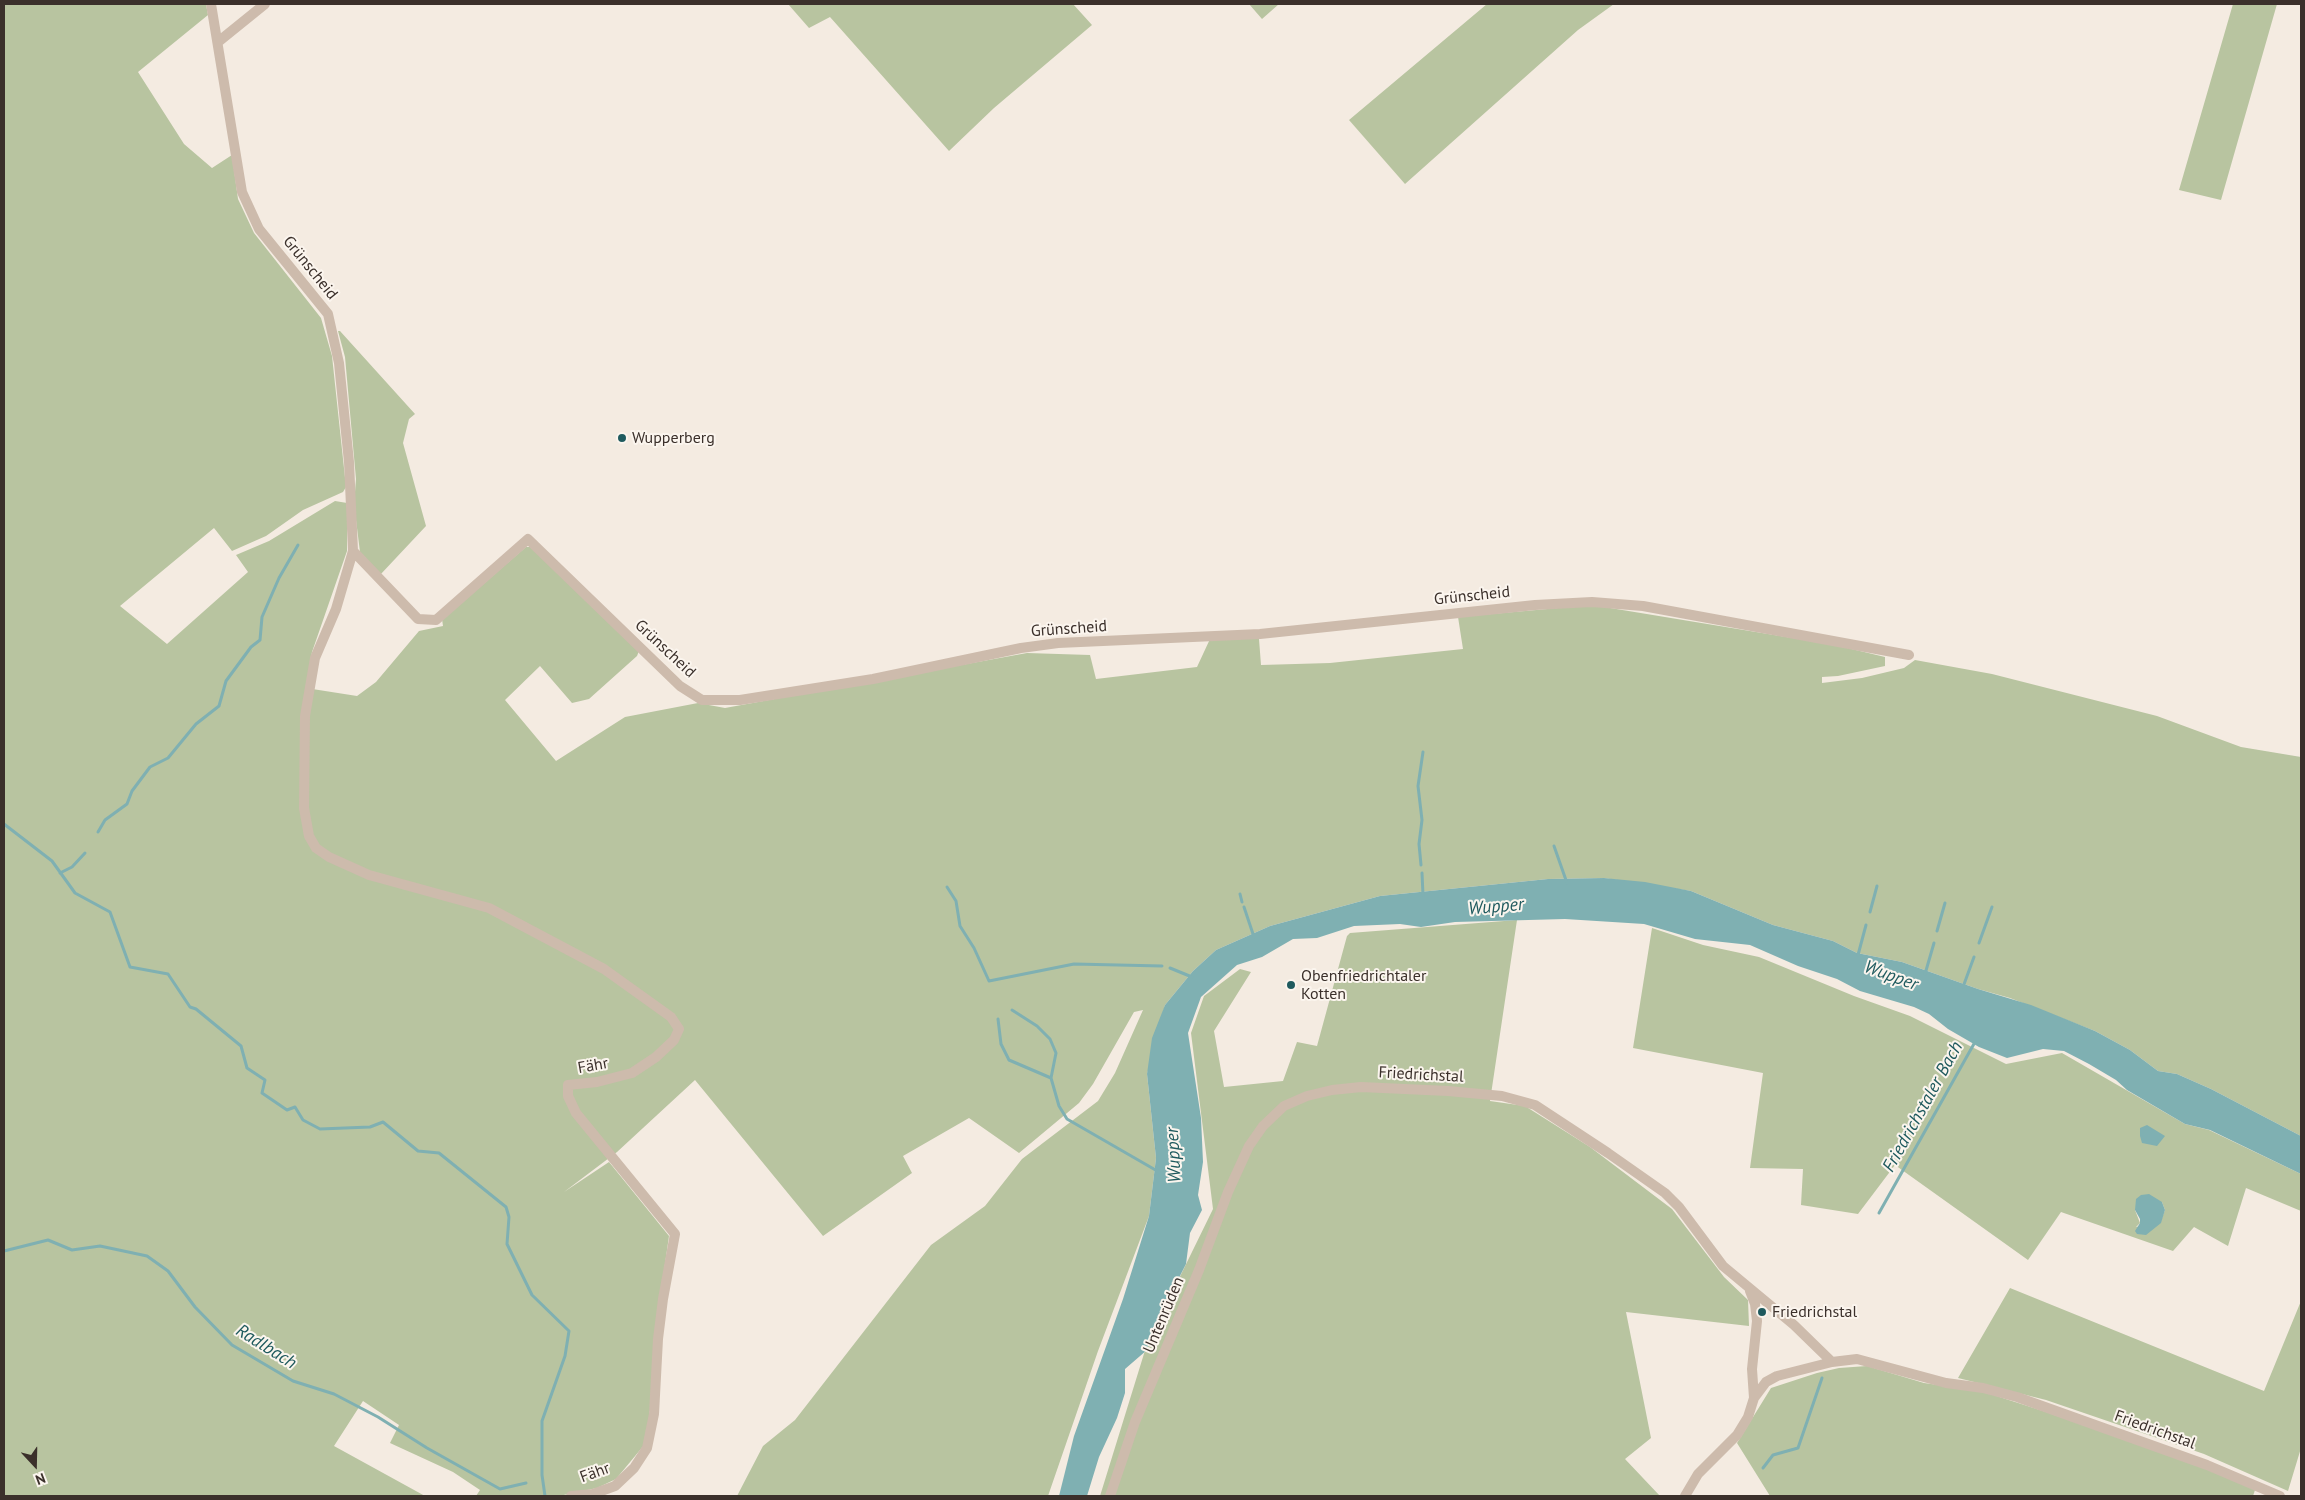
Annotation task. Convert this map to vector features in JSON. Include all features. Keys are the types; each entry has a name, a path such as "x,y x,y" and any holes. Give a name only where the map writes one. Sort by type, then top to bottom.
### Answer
{"street":[{"name":"Grünscheid","path":"211,4 242,192 259,229 328,314 339,364 349,462 353,551 336,610 315,658 305,716 304,808 309,836"},
{"path":"218,42 265,4"},
{"name":"Grünscheid","path":"353,551 418,619 436,620 528,539 680,686 702,700 740,700 873,678 1021,648 1058,643 1260,634 1535,605 1592,602 1643,606 1909,655"},
{"name":"Fähr","path":"309,836 316,848 329,857 369,875 489,908 604,969 671,1017 679,1029 674,1040 656,1057 632,1073 597,1082 568,1085 568,1096 576,1113 675,1234 662,1299 654,1414 647,1448 634,1468 615,1486 593,1494 570,1496"},
{"name":"Friedrichstal","path":"1249,1146 1263,1126 1284,1106 1320,1092 1361,1087 1456,1091 1524,1100 1544,1110 1608,1152 1665,1194 1679,1207 1719,1262 1750,1290 1794,1325 1832,1362"},
{"name":"Untenrüden","path":"1110,1496 1135,1422 1199,1270 1228,1192 1249,1146"},
{"name":"Friedrichstal","path":"1685,1496 1693,1481 1704,1467 1737,1434 1748,1417 1754,1398 1752,1369 1757,1321 1755,1304 1750,1290"},
{"name":"Friedrichstal","path":"1754,1398 1769,1380 1832,1362 1864,1359 1946,1383 2001,1392 2208,1465 2280,1496"}],"green space":[{"path":"4,4 206,4 208,15 138,72 184,144 212,168 232,155 238,199 254,233 321,318 332,356 346,487 343,492 303,510 266,536 232,551 214,528 120,606 167,644 248,572 236,555 269,541 335,501 347,503 347,551 312,652 306,688 357,696 376,682 419,631 443,626 442,619 526,547 531,547 639,651 637,656 589,699 572,703 540,666 505,700 556,761 625,717 698,703 725,708 1027,653 1090,655 1096,679 1197,667 1210,639 1259,639 1261,665 1330,663 1463,649 1458,617 1592,605 1835,645 1885,657 1885,666 1838,676 1822,677 1822,683 1862,678 1904,668 1915,660 1992,674 2157,716 2241,747 2301,757 2301,1136 2211,1089 2177,1074 2158,1071 2130,1050 2095,1031 2010,998 1978,989 1902,962 1857,953 1833,941 1773,925 1691,891 1604,878 1548,879 1380,896 1270,926 1216,950 1193,971 1165,1005 1147,1074 1156,1158 1149,1216 1098,1351 1048,1496 737,1496 763,1446 795,1420 931,1245 985,1206 1022,1159 1098,1101 1115,1073 1143,1010 1134,1012 1093,1084 1079,1103 1019,1153 969,1118 903,1156 912,1173 823,1236 695,1080 617,1152 564,1192 609,1162 669,1236 654,1341 650,1410 645,1444 616,1479 597,1488 559,1496 476,1496 480,1490 453,1472 390,1443 399,1425 363,1401 334,1446 425,1496 4,1496"},
{"path":"788,4 1073,4 1092,25 994,108 949,151 830,17 809,28"},
{"path":"1249,4 1279,4 1262,19"},
{"path":"1487,4 1614,4 1578,30 1405,184 1349,120"},
{"path":"2233,4 2277,4 2221,200 2179,190"},
{"path":"338,331 415,414 409,419 403,443 426,526 380,575 360,552 354,504 356,479 345,357"},
{"path":"1517,920 1490,1101 1525,1106 1590,1147 1672,1209 1724,1277 1748,1300 1749,1326 1626,1312 1651,1438 1625,1459 1660,1496 1100,1496 1147,1344 1213,1209 1191,1033 1204,996 1240,969 1251,972 1214,1031 1224,1087 1283,1081 1297,1042 1317,1046 1347,936 1350,933"},
{"path":"1652,928 1703,945 1759,957 1854,996 1910,1016 2006,1064 2062,1053 2185,1124 2209,1130 2301,1174 2301,1211 2246,1188 2228,1246 2194,1227 2173,1251 2061,1212 2028,1260 1895,1165 1858,1214 1801,1205 1803,1169 1750,1168 1763,1073 1633,1048","holes":["2162,1202 2165,1210 2160,1223 2136,1227 2140,1223 2135,1210"]},
{"path":"2010,1288 2264,1391 2301,1301 2301,1448 2288,1491 2204,1454 2046,1400 1958,1378"},
{"path":"1867,1366 1924,1383 1981,1391 2206,1468 2255,1490 2253,1496 1770,1496 1737,1443 1771,1388 1817,1373 1839,1368"}],"water":[{"name":"Wupper","path":"1604,878 1645,882 1691,891 1773,925 1833,941 1857,953 1902,962 1978,989 2031,1005 2095,1031 2130,1050 2158,1071 2177,1074 2211,1089 2301,1136 2301,1174 2210,1130 2185,1124 2127,1090 2116,1080 2064,1051 2043,1049 2007,1058 1979,1047 1948,1029 1929,1014 1914,1007 1860,991 1837,979 1798,966 1750,945 1695,939 1644,924 1565,919 1455,922 1421,927 1400,924 1354,926 1317,938 1293,939 1262,957 1237,965 1201,997 1188,1033 1201,1118 1203,1162 1198,1195 1202,1210 1190,1233 1186,1264 1151,1333 1147,1350 1125,1369 1125,1393 1117,1418 1099,1457 1087,1496 1059,1496 1074,1436 1123,1299 1149,1216 1156,1158 1147,1074 1152,1038 1165,1005 1193,971 1216,950 1270,926 1380,896 1548,879"},
{"path":"2147,1125 2165,1136 2157,1146 2142,1143 2140,1128"},
{"path":"2149,1194 2162,1202 2165,1210 2161,1223 2146,1235 2137,1234 2135,1231 2140,1223 2140,1219 2135,1210 2136,1199 2141,1195"}],"waterway":[{"path":"98,832 105,820 127,804 132,791 150,767 168,758 196,724 219,706 226,681 251,647 260,640 262,617 279,578 298,545"},
{"path":"1421,865 1419,844 1422,820 1418,786 1423,752"},
{"path":"4,824 52,861 75,893 110,912 130,967 168,974 190,1007 196,1009 241,1046 247,1068 265,1080 262,1093 287,1110 295,1107 303,1120 320,1129 370,1127 383,1122 418,1151 439,1153 506,1207 509,1217 507,1244 532,1295 569,1331 565,1356 542,1421 542,1475 545,1496"},
{"path":"1554,846 1567,883"},
{"path":"60,873 72,867 85,853"},
{"path":"1422,873 1423,895"},
{"path":"1870,912 1877,886"},
{"path":"947,887 956,901 960,926 974,948 989,981 1074,964 1162,966"},
{"path":"1240,894 1242,902"},
{"path":"1937,931 1945,903"},
{"path":"1244,907 1254,937"},
{"path":"1979,943 1992,907"},
{"path":"1858,955 1866,925"},
{"name":"Wupper","path":"1925,974 1934,943"},
{"path":"1963,987 1974,957"},
{"path":"1170,968 1192,977"},
{"path":"1012,1010 1037,1026 1050,1039 1056,1053 1051,1078"},
{"name":"Wupper","path":"998,1019 1001,1044 1009,1060 1051,1078 1059,1106 1067,1119 1159,1172"},
{"name":"Friedrichstaler Bach","path":"1879,1213 1975,1042"},
{"name":"Radlbach","path":"4,1251 48,1240 72,1250 100,1246 147,1256 168,1271 195,1307 232,1345 293,1381 334,1394 378,1417 427,1448 500,1489 526,1483"},
{"name":"Friedrichstaler Bach","path":"1763,1468 1773,1455 1798,1448 1822,1378"}],"place":[{"name":"Wupperberg","path":"622,438"},
{"name":"Obenfriedrichtaler Kotten","path":"1291,985"},
{"name":"Friedrichstal","path":"1762,1312"}]}
